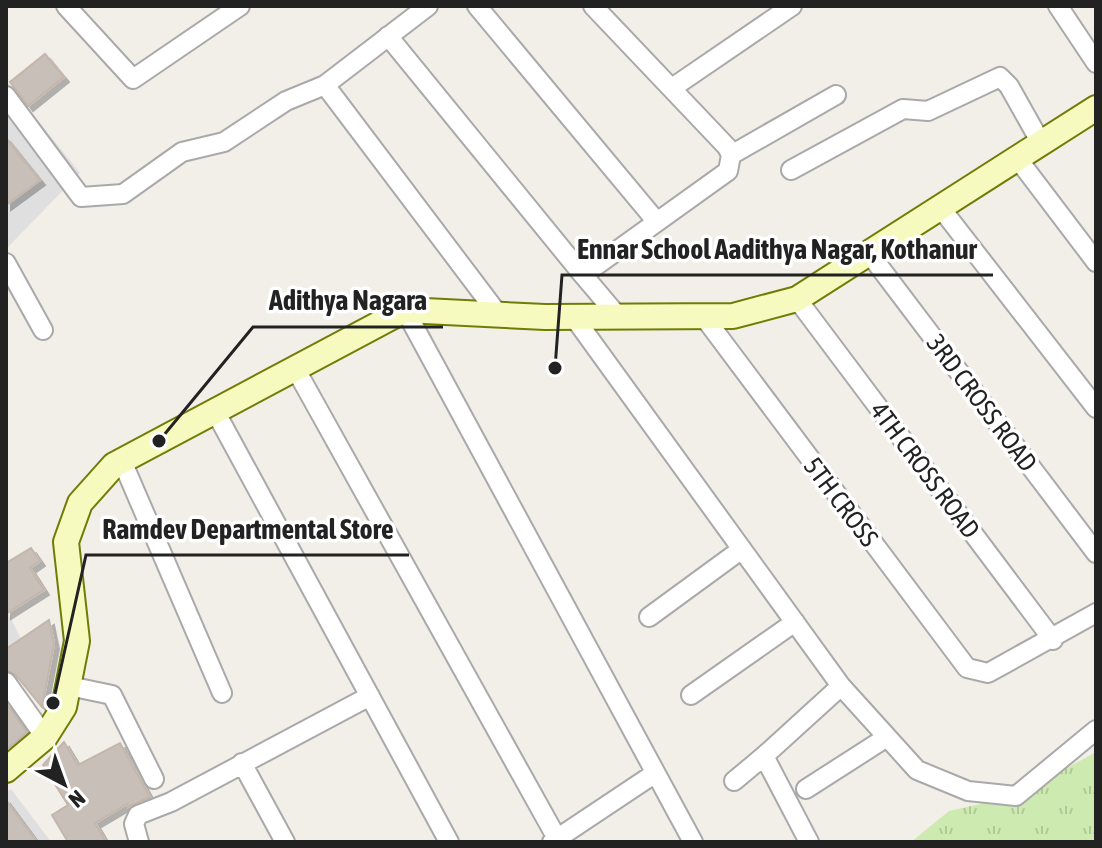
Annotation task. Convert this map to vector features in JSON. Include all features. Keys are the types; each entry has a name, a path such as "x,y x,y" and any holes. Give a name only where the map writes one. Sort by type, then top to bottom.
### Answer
{"street":[{"path":"66,6 133,79 240,6"},
{"path":"6,96 81,197 111,197 123,194 182,152 224,142 286,101 325,85 428,6"},
{"path":"477,6 657,222"},
{"path":"583,275 728,171 731,155 727,147 595,6"},
{"path":"672,88 792,6"},
{"path":"1058,6 1096,63"},
{"path":"388,36 616,314"},
{"path":"791,170 903,109 928,111 1000,77 1009,86 1041,143"},
{"path":"325,85 498,314"},
{"path":"731,155 836,95"},
{"path":"6,770 45,737 64,707 77,641 66,542 80,503 114,465 405,310 704,317 733,316 797,299 1094,112"},
{"path":"1017,158 1096,262"},
{"path":"940,207 1096,408"},
{"name":"3RD CROSS ROAD","path":"869,253 1096,553"},
{"path":"6,263 43,330"},
{"name":"4TH CROSS ROAD","path":"797,299 1053,640"},
{"path":"405,310 693,842"},
{"path":"573,316 841,686 917,770 968,791 1016,796 1033,779 1050,772 1096,730"},
{"name":"5TH CROSS","path":"704,317 967,668 988,673 1053,640"},
{"path":"295,368 556,841 654,774"},
{"path":"215,411 449,842"},
{"path":"122,461 222,693"},
{"path":"649,617 742,549"},
{"path":"1053,640 1096,613"},
{"path":"691,695 795,622"},
{"path":"6,682 45,737"},
{"path":"69,686 112,695 154,779"},
{"path":"734,781 841,686"},
{"path":"139,842 134,824 138,815 171,802 370,696"},
{"path":"806,789 887,737"},
{"path":"764,756 809,842"},
{"path":"242,763 285,842"}],"shaded area":[{"path":"6,81 80,173 6,249"},
{"path":"6,609 31,659 11,674 42,719 31,740 6,757"},
{"path":"11,789 51,842 6,842 6,792"}],"green space":[{"path":"1096,752 1096,842 911,842 949,811 1016,796"}],"building":[{"path":"45,54 64,77 28,106 10,82"},
{"path":"6,138 40,180 6,205"},
{"path":"31,548 40,561 30,568 44,590 6,614 6,563"},
{"path":"49,620 54,644 42,707 15,674 6,670 6,649"},
{"path":"6,703 27,732 6,750"},
{"path":"64,742 78,765 120,743 150,797 128,807 127,804 95,823 106,842 68,842 52,815 68,805 43,765"},
{"path":"6,800 37,842 6,842"}],"place":[{"name":"Ennar School Aadithya Nagar, Kothanur","path":"555,368"},
{"name":"Adithya Nagara","path":"159,441"},
{"name":"Ramdev Departmental Store","path":"53,703"}]}
